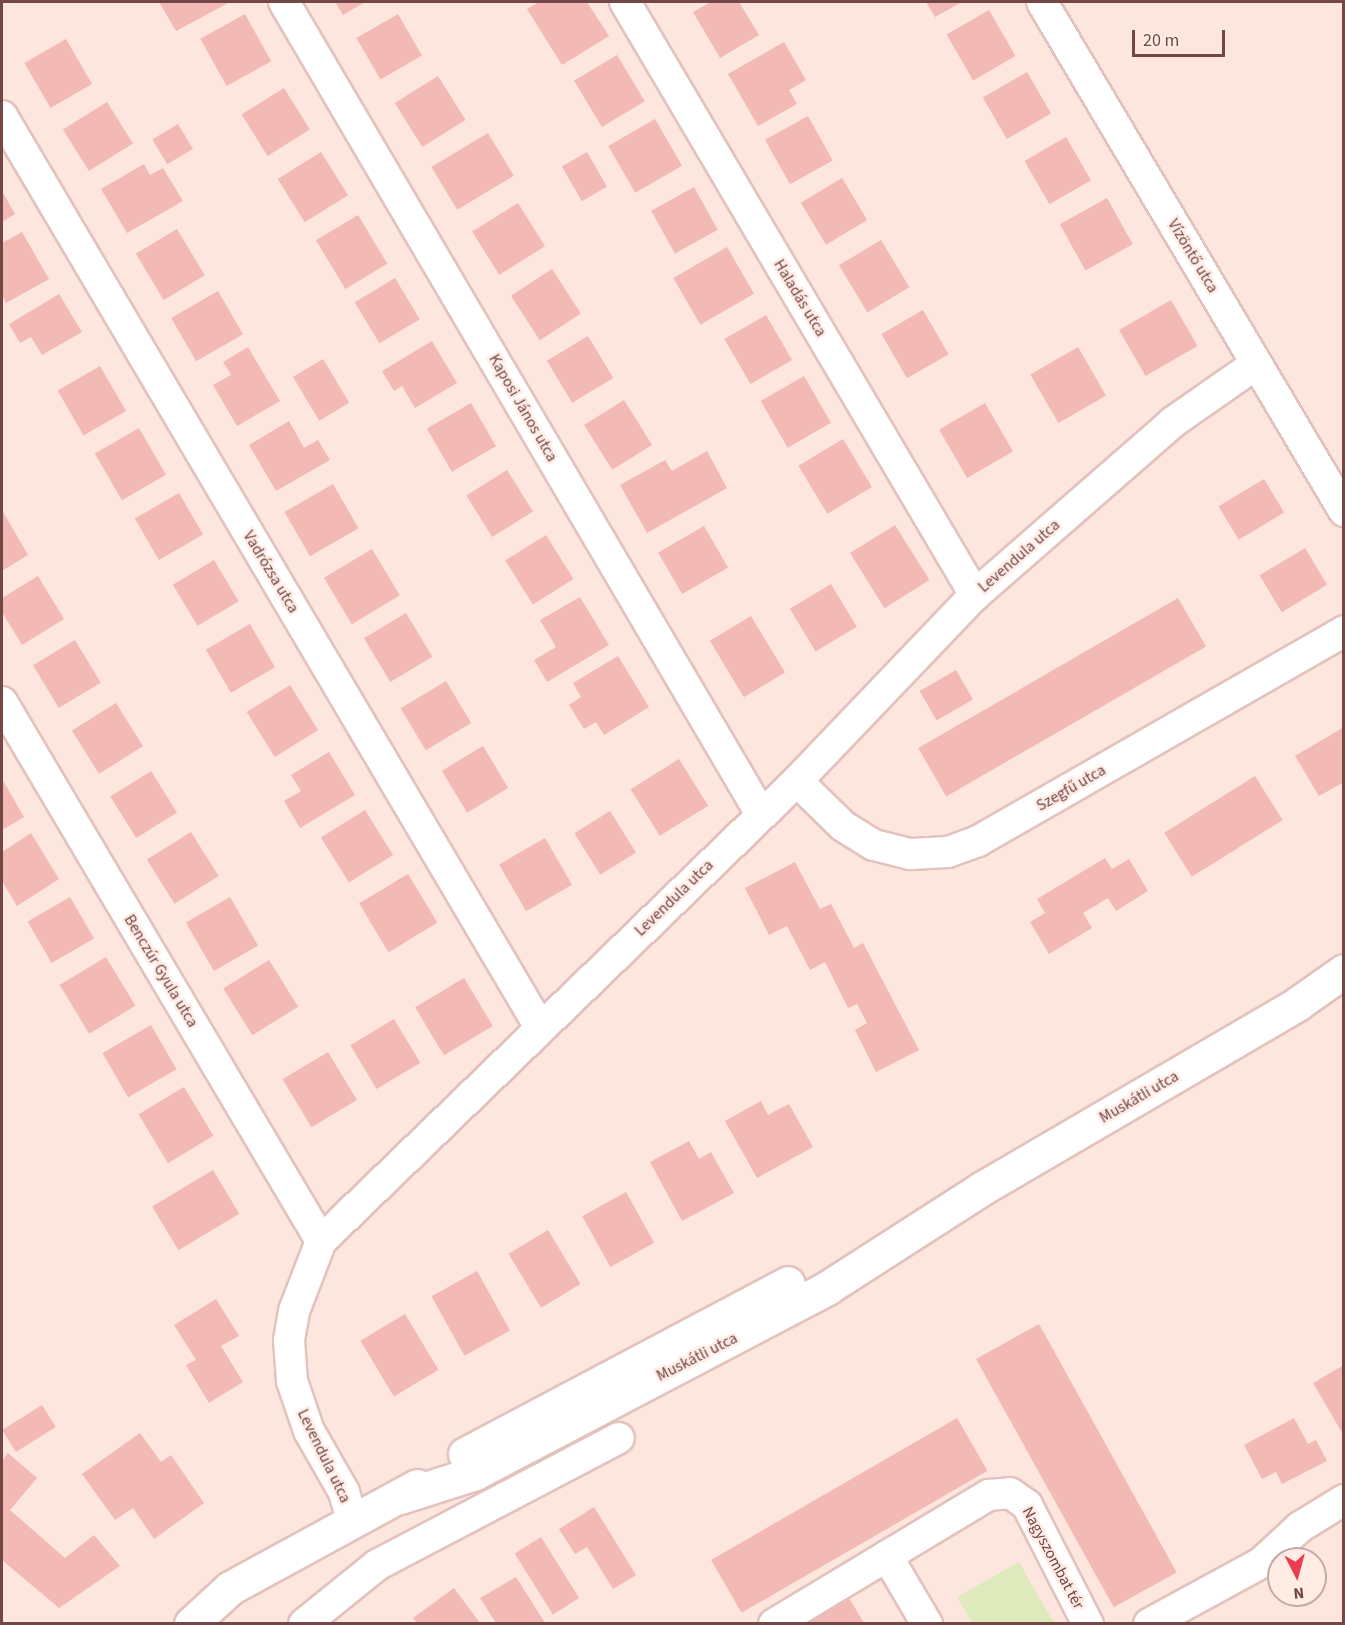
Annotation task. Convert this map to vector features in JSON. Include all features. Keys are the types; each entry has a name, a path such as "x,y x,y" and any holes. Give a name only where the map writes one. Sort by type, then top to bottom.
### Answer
{"main road":[{"name":"Muskátli utca","path":"191,1623 230,1588 259,1575 400,1497 475,1473 834,1284 981,1189 1298,1004 1344,971"},
{"name":"Muskátli utca","path":"1298,1004 1344,988"},
{"name":"Muskátli utca","path":"214,1623 259,1575"}],"street":[{"name":"Kaposi János utca","path":"284,2 761,814"},
{"name":"Haladás utca","path":"625,2 975,595"},
{"name":"Vízöntő utca","path":"1042,2 1344,511"},
{"name":"Vadrózsa utca","path":"2,116 540,1027"},
{"name":"Levendula utca","path":"353,1522 344,1492 309,1431 291,1370 289,1340 294,1311 321,1241 797,781 975,595 1173,422 1257,364"},
{"name":"Szegfű utca","path":"797,781 843,826 874,845 910,854 948,852 978,841 1344,632"},
{"name":"Benczúr Gyula utca","path":"2,702 321,1241"},
{"path":"304,1623 377,1564 619,1438"},
{"name":"Nagyszombat tér","path":"774,1623 989,1496 1010,1493 1027,1505 1088,1623"},
{"path":"1149,1623 1261,1563 1300,1527 1344,1500"},
{"path":"887,1556 927,1623"}],"green space":[{"path":"1019,1562 1054,1623 972,1623 957,1597"}],"building":[{"path":"159,2 230,2 176,31"},
{"path":"335,2 365,2 343,15"},
{"path":"539,2 587,2 609,36 562,65 527,9"},
{"path":"711,2 739,2 759,35 720,58 693,12"},
{"path":"926,2 962,2 935,17"},
{"path":"989,10 1016,56 973,80 947,34"},
{"path":"245,14 271,61 227,86 200,39"},
{"path":"398,14 422,56 380,80 356,38"},
{"path":"66,39 92,84 50,108 24,63"},
{"path":"784,42 806,80 789,90 797,104 758,126 728,74"},
{"path":"617,55 645,101 602,127 574,81"},
{"path":"1027,72 1051,114 1007,139 983,98"},
{"path":"438,76 466,120 422,147 395,103"},
{"path":"284,88 310,130 268,156 242,114"},
{"path":"107,102 133,144 89,171 63,130"},
{"path":"808,116 833,161 790,184 765,140"},
{"path":"655,119 682,166 635,193 608,146"},
{"path":"178,124 193,149 167,164 152,139"},
{"path":"488,133 514,176 457,210 431,167"},
{"path":"1066,137 1091,180 1049,204 1024,161"},
{"path":"321,152 348,195 305,222 278,179"},
{"path":"587,152 607,187 582,201 562,167"},
{"path":"144,164 150,175 163,168 183,201 127,233 101,189"},
{"path":"842,178 867,220 826,245 801,203"},
{"path":"694,187 718,230 675,254 651,211"},
{"path":"2,191 15,214 2,222"},
{"path":"1107,198 1133,244 1085,271 1060,224"},
{"path":"518,203 545,246 499,275 472,232"},
{"path":"358,215 387,264 345,289 316,240"},
{"path":"177,229 205,275 164,300 136,254"},
{"path":"22,232 49,279 6,303 2,295 2,243"},
{"path":"881,240 909,287 867,312 839,265"},
{"path":"727,247 754,294 700,325 673,278"},
{"path":"552,269 581,313 540,340 511,296"},
{"path":"395,278 420,319 379,343 355,302"},
{"path":"218,291 243,334 196,361 171,318"},
{"path":"59,294 82,332 42,355 31,337 20,343 9,324"},
{"path":"1171,300 1198,346 1146,376 1119,330"},
{"path":"923,310 948,354 907,378 881,334"},
{"path":"766,315 792,360 750,384 724,339"},
{"path":"588,336 613,378 572,403 547,361"},
{"path":"432,341 457,383 415,408 402,386 394,391 382,371"},
{"path":"248,347 280,401 237,426 213,385 231,375 223,362"},
{"path":"1078,347 1106,395 1058,423 1030,375"},
{"path":"323,359 349,403 319,421 293,377"},
{"path":"100,366 126,411 84,436 58,390"},
{"path":"804,376 831,423 788,448 761,401"},
{"path":"624,400 652,445 612,470 584,425"},
{"path":"471,403 496,446 452,472 427,429"},
{"path":"985,403 1013,451 967,478 939,430"},
{"path":"289,421 304,448 318,440 330,460 276,491 249,445"},
{"path":"139,428 166,475 122,500 95,454"},
{"path":"843,439 872,487 827,514 798,466"},
{"path":"707,451 727,488 647,533 620,485 665,460 672,471"},
{"path":"507,470 533,512 492,537 466,495"},
{"path":"1264,479 1284,512 1239,540 1219,506"},
{"path":"333,484 358,528 310,556 285,512"},
{"path":"179,493 203,535 159,560 135,518"},
{"path":"2,510 28,555 2,571"},
{"path":"895,525 929,580 884,608 850,553"},
{"path":"704,526 728,568 682,594 658,552"},
{"path":"546,535 574,579 533,605 505,560"},
{"path":"1305,548 1327,585 1282,612 1260,575"},
{"path":"372,549 400,595 352,624 324,578"},
{"path":"214,560 239,601 198,626 173,585"},
{"path":"38,576 64,619 22,645 2,612 2,598"},
{"path":"831,584 857,627 816,652 790,609"},
{"path":"580,597 609,645 547,682 534,660 556,647 540,620"},
{"path":"1178,598 1206,646 946,796 918,748"},
{"path":"406,613 432,657 390,682 364,638"},
{"path":"751,616 785,673 744,697 710,641"},
{"path":"250,624 275,667 231,693 206,650"},
{"path":"75,640 101,683 59,708 33,665"},
{"path":"618,656 649,707 604,735 596,722 584,729 569,705 581,697 573,683"},
{"path":"956,670 973,699 937,720 920,691"},
{"path":"446,681 471,723 426,750 401,708"},
{"path":"290,685 318,730 275,757 247,712"},
{"path":"116,703 143,746 99,774 72,731"},
{"path":"1344,727 1344,782 1319,796 1295,756"},
{"path":"483,746 508,788 467,813 442,771"},
{"path":"329,752 355,795 300,828 284,801 301,791 291,775"},
{"path":"679,759 708,806 660,836 631,789"},
{"path":"151,771 177,813 136,838 110,796"},
{"path":"1255,776 1283,820 1192,877 1164,833"},
{"path":"2,779 24,817 2,830"},
{"path":"365,810 393,855 349,883 321,838"},
{"path":"610,811 636,853 600,875 574,833"},
{"path":"191,832 219,876 174,904 147,860"},
{"path":"31,833 59,879 17,906 2,881 2,852"},
{"path":"545,838 572,885 526,911 499,864"},
{"path":"1105,858 1112,869 1129,859 1148,891 1116,911 1108,898 1083,913 1092,928 1049,954 1030,922 1045,913 1037,899"},
{"path":"795,862 820,909 831,904 854,948 863,943 919,1050 876,1072 855,1030 867,1023 857,1004 848,1008 825,962 810,970 787,926 769,935 745,888"},
{"path":"408,874 437,923 388,952 359,903"},
{"path":"70,897 94,939 52,963 28,922"},
{"path":"230,897 258,945 214,971 186,922"},
{"path":"106,957 135,1006 89,1034 60,985"},
{"path":"269,960 298,1007 252,1035 223,989"},
{"path":"464,978 493,1026 444,1055 415,1007"},
{"path":"394,1019 420,1063 377,1089 350,1045"},
{"path":"151,1025 176,1069 128,1097 103,1053"},
{"path":"328,1052 357,1100 311,1127 283,1079"},
{"path":"184,1087 213,1136 168,1163 139,1114"},
{"path":"761,1101 768,1115 789,1104 813,1147 757,1178 725,1121"},
{"path":"689,1141 699,1159 711,1152 734,1193 682,1221 650,1162"},
{"path":"213,1170 239,1214 178,1250 152,1207"},
{"path":"626,1192 654,1243 610,1267 582,1216"},
{"path":"548,1230 580,1284 541,1308 509,1254"},
{"path":"477,1271 510,1330 464,1356 432,1296"},
{"path":"216,1299 239,1336 221,1346 243,1382 209,1403 186,1365 196,1360 174,1325"},
{"path":"405,1314 438,1370 394,1396 360,1341"},
{"path":"1039,1324 1177,1572 1114,1607 976,1359"},
{"path":"1344,1365 1344,1436 1313,1383"},
{"path":"42,1405 56,1427 16,1452 2,1430"},
{"path":"957,1418 987,1471 742,1613 711,1560"},
{"path":"1294,1418 1308,1444 1316,1440 1327,1461 1282,1484 1276,1472 1262,1479 1244,1445"},
{"path":"140,1433 161,1462 171,1455 204,1503 154,1539 133,1508 115,1520 82,1474"},
{"path":"8,1453 37,1478 10,1510 65,1558 94,1535 120,1566 59,1608 2,1560 2,1461"},
{"path":"594,1507 636,1575 613,1589 587,1547 575,1554 559,1529"},
{"path":"541,1537 579,1598 553,1614 515,1553"},
{"path":"516,1577 545,1623 496,1623 480,1598"},
{"path":"454,1588 480,1623 417,1623 413,1618"},
{"path":"846,1593 864,1623 793,1623"}]}
